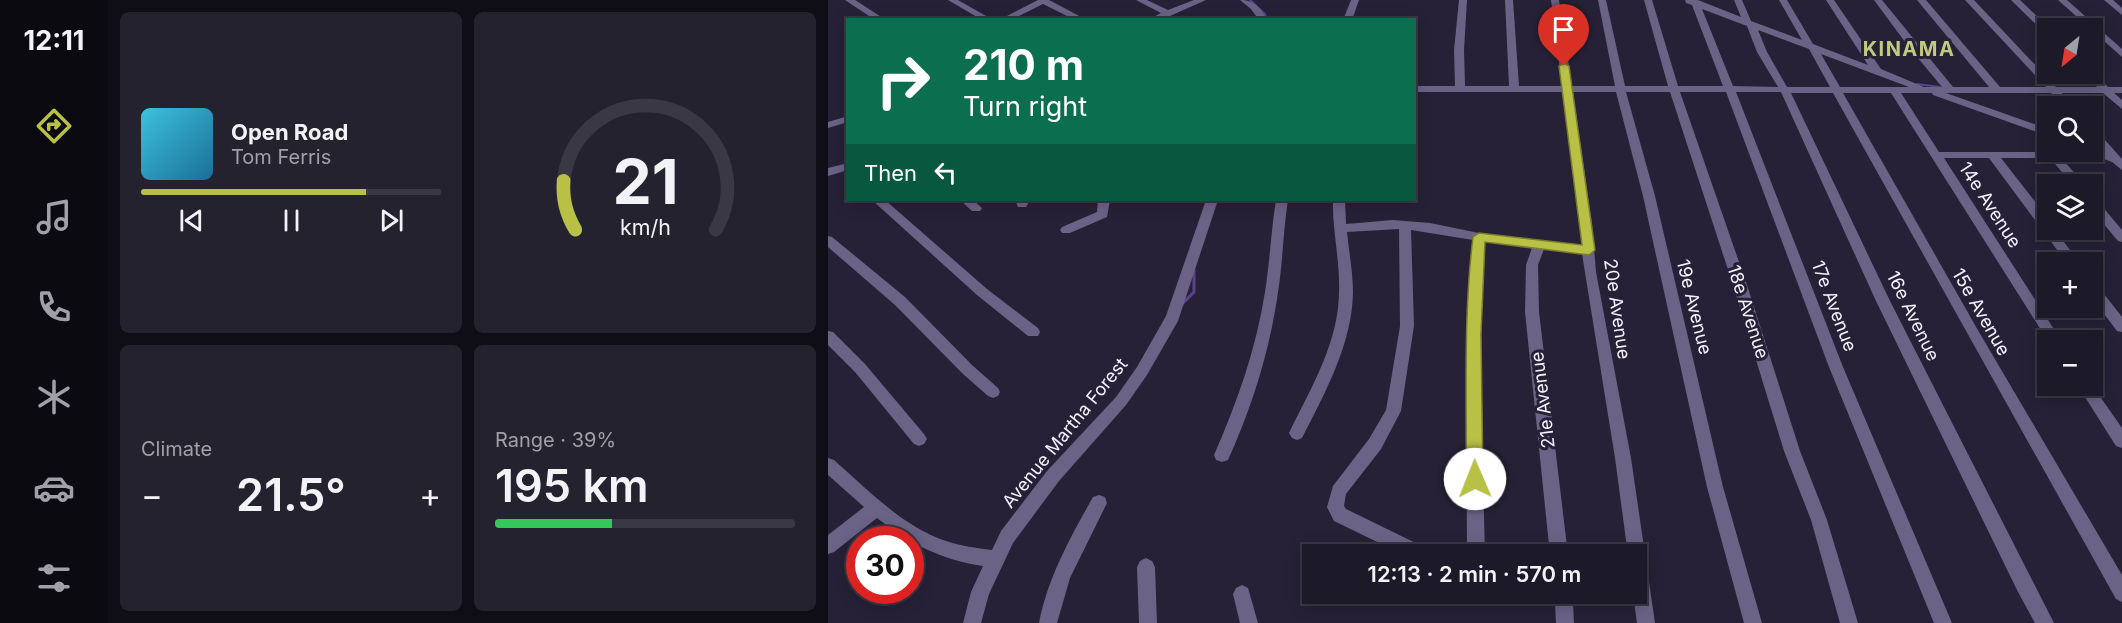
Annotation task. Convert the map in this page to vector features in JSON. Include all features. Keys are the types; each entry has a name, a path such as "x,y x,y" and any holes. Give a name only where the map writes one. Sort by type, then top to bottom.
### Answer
{"street":[{"path":"849,0 879,18"},
{"path":"956,2 971,0"},
{"path":"1007,18 1044,0 1079,18"},
{"path":"1140,0 1167,13"},
{"path":"1156,18 1202,0"},
{"path":"1244,0 1254,7 1262,18"},
{"path":"1348,18 1355,0"},
{"path":"1460,89 1459,50 1463,0"},
{"path":"1509,0 1514,89"},
{"name":"20e Avenue","path":"1556,0 1589,250 1591,281 1623,458 1633,544"},
{"name":"19e Avenue","path":"1602,0 1628,122 1649,196 1715,487 1753,623"},
{"name":"18e Avenue","path":"1648,0 1792,451 1819,520 1849,623"},
{"name":"16e Avenue","path":"1738,0 1762,51 1784,89 1888,312 2024,586 2045,623"},
{"name":"15e Avenue","path":"1783,0 1838,89 1958,307 2122,593"},
{"path":"1830,0 1877,71"},
{"path":"1878,0 1949,88"},
{"path":"1921,0 1997,89"},
{"path":"1969,0 2058,96"},
{"path":"2015,0 2037,22"},
{"path":"2062,0 2122,54"},
{"path":"2108,0 2122,12"},
{"path":"1692,1 2037,129"},
{"name":"17e Avenue","path":"1692,1 1729,89 1836,367 1943,623"},
{"path":"956,2 985,18"},
{"path":"2100,84 2122,106"},
{"path":"1416,89 2122,90"},
{"name":"14e Avenue","path":"1895,91 2048,330"},
{"path":"828,125 846,120"},
{"path":"2032,127 2037,134"},
{"path":"2103,144 2120,162"},
{"path":"1934,154 1994,156 2037,152"},
{"path":"2103,155 2120,162"},
{"path":"1994,156 2037,214"},
{"path":"2059,162 2070,174"},
{"path":"828,172 846,168"},
{"path":"879,201 973,284 1033,332"},
{"path":"1066,230 1103,214 1104,201"},
{"name":"Avenue Martha Forest","path":"972,623 980,592 1007,537 1035,498 1090,433 1121,401 1148,361 1173,317 1212,201"},
{"path":"1222,455 1257,366 1275,269 1282,201"},
{"path":"1297,433 1332,353 1344,311 1345,273 1339,229 1339,201"},
{"path":"2103,215 2122,238"},
{"path":"1339,229 1405,225 1430,227 1479,237 1589,250"},
{"path":"1399,544 1340,515 1335,507 1339,491 1375,444 1393,411 1407,326 1405,225"},
{"path":"1476,544 1474,334 1475,267 1479,237"},
{"path":"828,240 900,301 993,392"},
{"path":"2056,240 2065,252"},
{"name":"21e Avenue","path":"1539,245 1532,265 1532,312 1558,544"},
{"path":"2103,302 2122,327"},
{"path":"828,336 860,368 919,440"},
{"path":"2092,396 2122,441"},
{"path":"828,465 877,507 932,544 952,552 995,560"},
{"path":"1048,623 1054,593 1099,503"},
{"path":"828,546 877,507"},
{"path":"1146,567 1148,623"},
{"path":"1242,594 1249,623"},
{"path":"1562,604 1565,623"},
{"name":"20e Avenue","path":"1642,604 1646,623"}],"waterway":[{"path":"1250,0 1266,18"},
{"path":"1917,84 1940,87"},
{"path":"1182,304 1194,292 1194,270"}],"district":[{"name":"KINAMA","path":"1909,49"}],"route":[{"path":"1475,479 1475,267 1479,237 1589,250 1564,66"}]}
